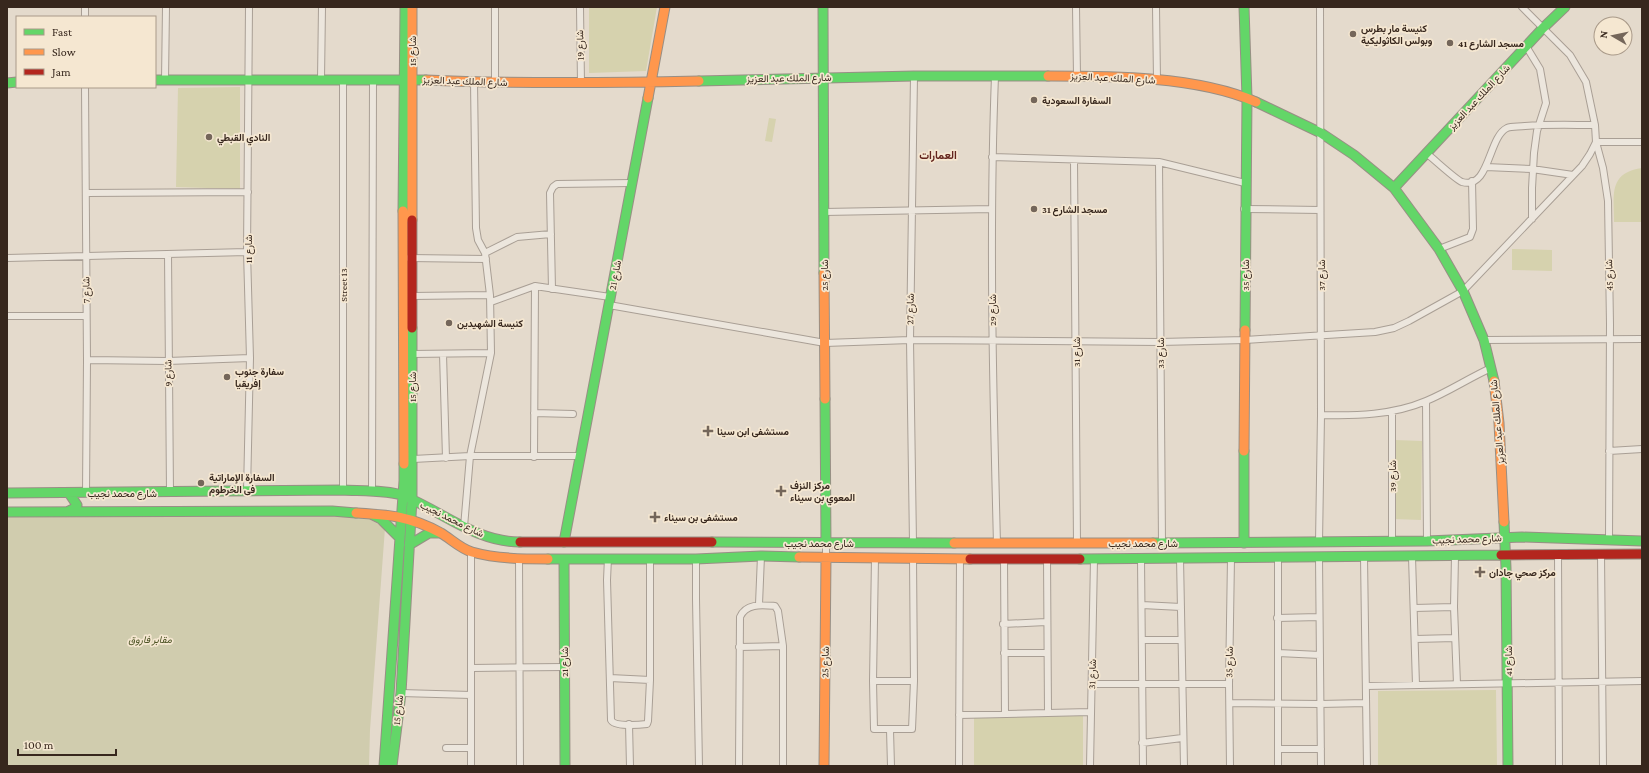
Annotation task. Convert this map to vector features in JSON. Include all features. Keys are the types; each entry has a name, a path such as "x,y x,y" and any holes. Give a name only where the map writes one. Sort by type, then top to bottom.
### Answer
{"street":[{"path":"165,80 166,7"},
{"name":"شارع 11","path":"247,491 250,358 247,252 248,7"},
{"path":"321,79 322,7"},
{"name":"شارع 15","path":"392,766 401,693 412,499 408,481 409,349 412,296 412,258 405,7"},
{"name":"شارع 15","path":"384,766 399,537 403,495 413,459 409,349 402,258 412,7"},
{"path":"495,7 495,83"},
{"name":"شارع 19","path":"580,7 581,84"},
{"name":"شارع 21","path":"564,542 665,7"},
{"name":"شارع 25","path":"823,7 826,543"},
{"path":"1076,7 1077,76"},
{"path":"1156,7 1157,80"},
{"name":"شارع 35","path":"1244,7 1247,98 1244,183 1244,544"},
{"name":"شارع 37","path":"1319,543 1321,415 1320,7"},
{"name":"شارع 45","path":"1522,7 1570,55 1582,74 1586,82 1595,125 1596,142 1603,168 1608,201 1610,339 1609,540"},
{"name":"شارع الملك عبد العزيز","path":"1394,188 1543,28 1565,7"},
{"path":"1526,46 1540,69 1546,99 1539,125 1532,169 1532,219"},
{"name":"شارع 27","path":"913,543 910,340 914,76"},
{"name":"شارع 29","path":"995,76 992,157 992,340 997,544"},
{"name":"شارع الملك عبد العزيز","path":"156,80 248,81 408,79 495,83 581,84 823,77 1077,76 1157,80 1202,86 1247,98 1321,133 1354,155 1394,188 1416,215 1439,249 1463,291 1484,340 1495,385 1499,423 1505,556"},
{"path":"373,79 376,492 389,491 408,481 421,499 439,514"},
{"name":"Street 13","path":"343,80 343,490"},
{"path":"464,527 470,456 491,353 491,298 485,256 478,240 476,228 474,82"},
{"name":"شارع 7","path":"85,88 87,360 86,493"},
{"path":"1426,153 1461,182 1472,181 1476,179 1486,167 1498,135 1508,127 1539,125 1595,125"},
{"path":"412,296 491,298 535,286 552,288 825,344 910,340 1076,340 1160,342 1245,340 1368,333 1394,328 1463,291 1573,175 1590,154 1596,142 1642,142"},
{"path":"992,157 1159,162 1244,183"},
{"name":"شارع 31","path":"1074,160 1077,544"},
{"name":"شارع 33","path":"1159,162 1162,543"},
{"path":"1486,167 1532,169 1573,175"},
{"path":"1439,249 1470,237 1473,228 1472,181"},
{"path":"552,288 550,193 553,187 557,184 632,184"},
{"path":"86,193 248,192"},
{"path":"824,212 992,209"},
{"path":"1244,209 1320,210"},
{"path":"402,258 485,256 517,237 551,234"},
{"path":"7,258 247,252"},
{"name":"شارع 9","path":"168,254 170,492"},
{"path":"534,456 535,286"},
{"path":"7,316 86,316"},
{"path":"1484,340 1642,339"},
{"path":"409,349 442,354 491,353"},
{"path":"442,354 446,458"},
{"path":"87,360 168,361 250,358"},
{"path":"1321,415 1355,416 1392,411 1426,401 1491,368"},
{"path":"1426,401 1427,541"},
{"name":"شارع 39","path":"1392,411 1392,542"},
{"path":"534,413 573,414"},
{"path":"1609,451 1642,449"},
{"path":"413,459 470,456 580,456"},
{"name":"شارع محمد نجيب","path":"7,493 343,490 376,492 403,495 464,527 506,542 1244,544 1392,542 1504,538 1642,541"},
{"path":"69,493 78,504 75,508 69,511"},
{"path":"105,493 97,500 96,506 100,509 108,511"},
{"name":"شارع محمد نجيب","path":"7,512 332,511 370,513 401,516 410,519 441,533 471,552 519,559 696,559 761,556 826,558 960,558 1004,560 1047,558 1320,558 1642,554"},
{"path":"370,513 381,519 399,537"},
{"path":"409,545 429,533 441,533"},
{"path":"826,543 826,558"},
{"path":"471,552 471,766"},
{"path":"1558,554 1559,766"},
{"path":"1601,554 1603,766"},
{"path":"760,604 761,556"},
{"path":"1455,556 1454,607 1457,684"},
{"name":"شارع 41","path":"1505,556 1508,766"},
{"path":"1364,557 1367,766"},
{"path":"1412,557 1416,685"},
{"name":"شارع 21","path":"564,558 565,766"},
{"path":"608,558 611,720 612,723 615,724 647,724 650,680 650,558"},
{"name":"شارع 25","path":"824,766 826,558"},
{"path":"875,558 872,727 876,730 912,729 914,681 913,558"},
{"path":"959,766 960,558"},
{"path":"1047,558 1046,622 1048,713"},
{"path":"1180,558 1182,738 1184,766"},
{"name":"شارع 35","path":"1230,766 1229,684 1231,558"},
{"path":"1278,558 1278,766"},
{"path":"1320,558 1319,616 1321,766"},
{"path":"519,559 520,766"},
{"path":"696,559 699,766"},
{"name":"شارع 31","path":"1090,766 1094,559"},
{"path":"1141,559 1141,684 1143,766"},
{"path":"1004,560 1003,624 1005,714"},
{"path":"739,766 740,617 742,612 746,609 760,604 775,606 777,608 783,646 783,766"},
{"path":"1142,605 1181,607"},
{"path":"1414,608 1454,607"},
{"path":"1277,618 1319,616"},
{"path":"1003,624 1046,622"},
{"path":"1415,639 1455,638"},
{"path":"1142,640 1181,640"},
{"path":"739,647 783,646"},
{"path":"1004,653 1047,652"},
{"path":"1278,653 1320,655"},
{"path":"472,668 564,667"},
{"path":"610,678 650,680"},
{"path":"873,681 914,681"},
{"path":"1366,686 1508,682 1642,681"},
{"path":"1092,684 1229,684"},
{"path":"401,693 471,695"},
{"path":"1230,702 1320,704 1366,702"},
{"path":"959,715 1090,712"},
{"path":"629,724 630,766"},
{"path":"890,730 890,766"},
{"path":"1142,742 1182,738"},
{"path":"446,748 470,748"},
{"path":"1279,749 1321,749"}],"shaded area":[{"path":"589,7 657,7 646,71 589,73"},
{"name":"النادي القبطي","path":"240,87 240,189 176,187 178,88"},
{"path":"769,118 776,119 772,142 765,141"},
{"path":"1642,168 1642,222 1614,222 1614,194 1618,180 1623,175 1631,171"},
{"path":"1512,249 1552,250 1552,271 1512,270"},
{"path":"1395,440 1422,441 1421,520 1394,519"},
{"path":"1496,690 1497,766 1378,766 1378,691"},
{"path":"974,715 1083,716 1083,766 974,766"}],"green space":[{"name":"مقابر فاروق","path":"7,512 362,515 385,528 370,730 369,766 7,766"}],"traffic: fast":[{"path":"403,211 405,7"},
{"path":"823,7 824,273"},
{"path":"1244,7 1247,98 1245,330"},
{"path":"1394,188 1543,28 1565,7"},
{"path":"699,81 914,76 1048,76"},
{"path":"156,80 426,80"},
{"path":"7,83 16,82"},
{"path":"564,542 648,98"},
{"path":"1256,102 1321,133 1354,155 1394,188 1439,249 1463,291 1484,340 1494,381"},
{"path":"392,766 401,693 412,499 412,328"},
{"path":"825,399 826,543"},
{"path":"1244,451 1244,543"},
{"path":"384,766 404,464"},
{"path":"7,493 343,490 383,492 404,496 474,532 504,541 520,542"},
{"path":"69,493 77,505 69,511"},
{"path":"7,512 332,511 356,513"},
{"path":"373,515 381,519 399,537"},
{"path":"1504,522 1506,568 1508,766"},
{"path":"409,545 429,533 438,533"},
{"path":"1153,543 1427,541 1522,537 1642,541"},
{"path":"712,542 954,543"},
{"path":"1080,559 1501,555"},
{"path":"548,559 696,559 761,556 799,557"},
{"path":"564,559 565,766"}],"traffic: slow":[{"path":"412,7 412,220"},
{"path":"648,98 665,7"},
{"path":"1048,76 1126,77 1181,82 1233,93 1256,102"},
{"path":"426,80 562,83 699,81"},
{"path":"403,211 404,464"},
{"path":"824,273 825,399"},
{"path":"1244,451 1245,330"},
{"path":"1494,381 1499,423 1504,522"},
{"path":"356,513 400,517 419,523 441,533 464,549 472,552 510,558 548,559"},
{"path":"954,543 1153,543"},
{"path":"799,557 970,559"},
{"path":"824,766 826,558"}],"traffic: jam":[{"path":"412,220 412,328"},
{"path":"520,542 712,542"},
{"path":"1501,555 1642,554"},
{"path":"970,559 1080,559"}],"place":[{"name":"كنيسة مار بطرس وبولس الكاثوليكية","path":"1353,34"},
{"name":"مسجد الشارع 41","path":"1450,43"},
{"name":"السفارة السعودية","path":"1034,100"},
{"name":"النادي القبطي","path":"209,137"},
{"name":"مسجد الشارع 31","path":"1034,209"},
{"name":"كنيسة الشهيدين","path":"449,323"},
{"name":"سفارة جنوب إفريقيا","path":"227,377"},
{"name":"مستشفى ابن سينا","path":"708,431"},
{"name":"السفارة الإماراتية فى الخرطوم","path":"201,483"},
{"name":"مركز النزف المعوي بن سيناء","path":"781,491"},
{"name":"مستشفى بن سيناء","path":"655,517"},
{"name":"مركز صحي جادان","path":"1480,572"}],"district":[{"name":"العمارات","path":"938,155"}]}
